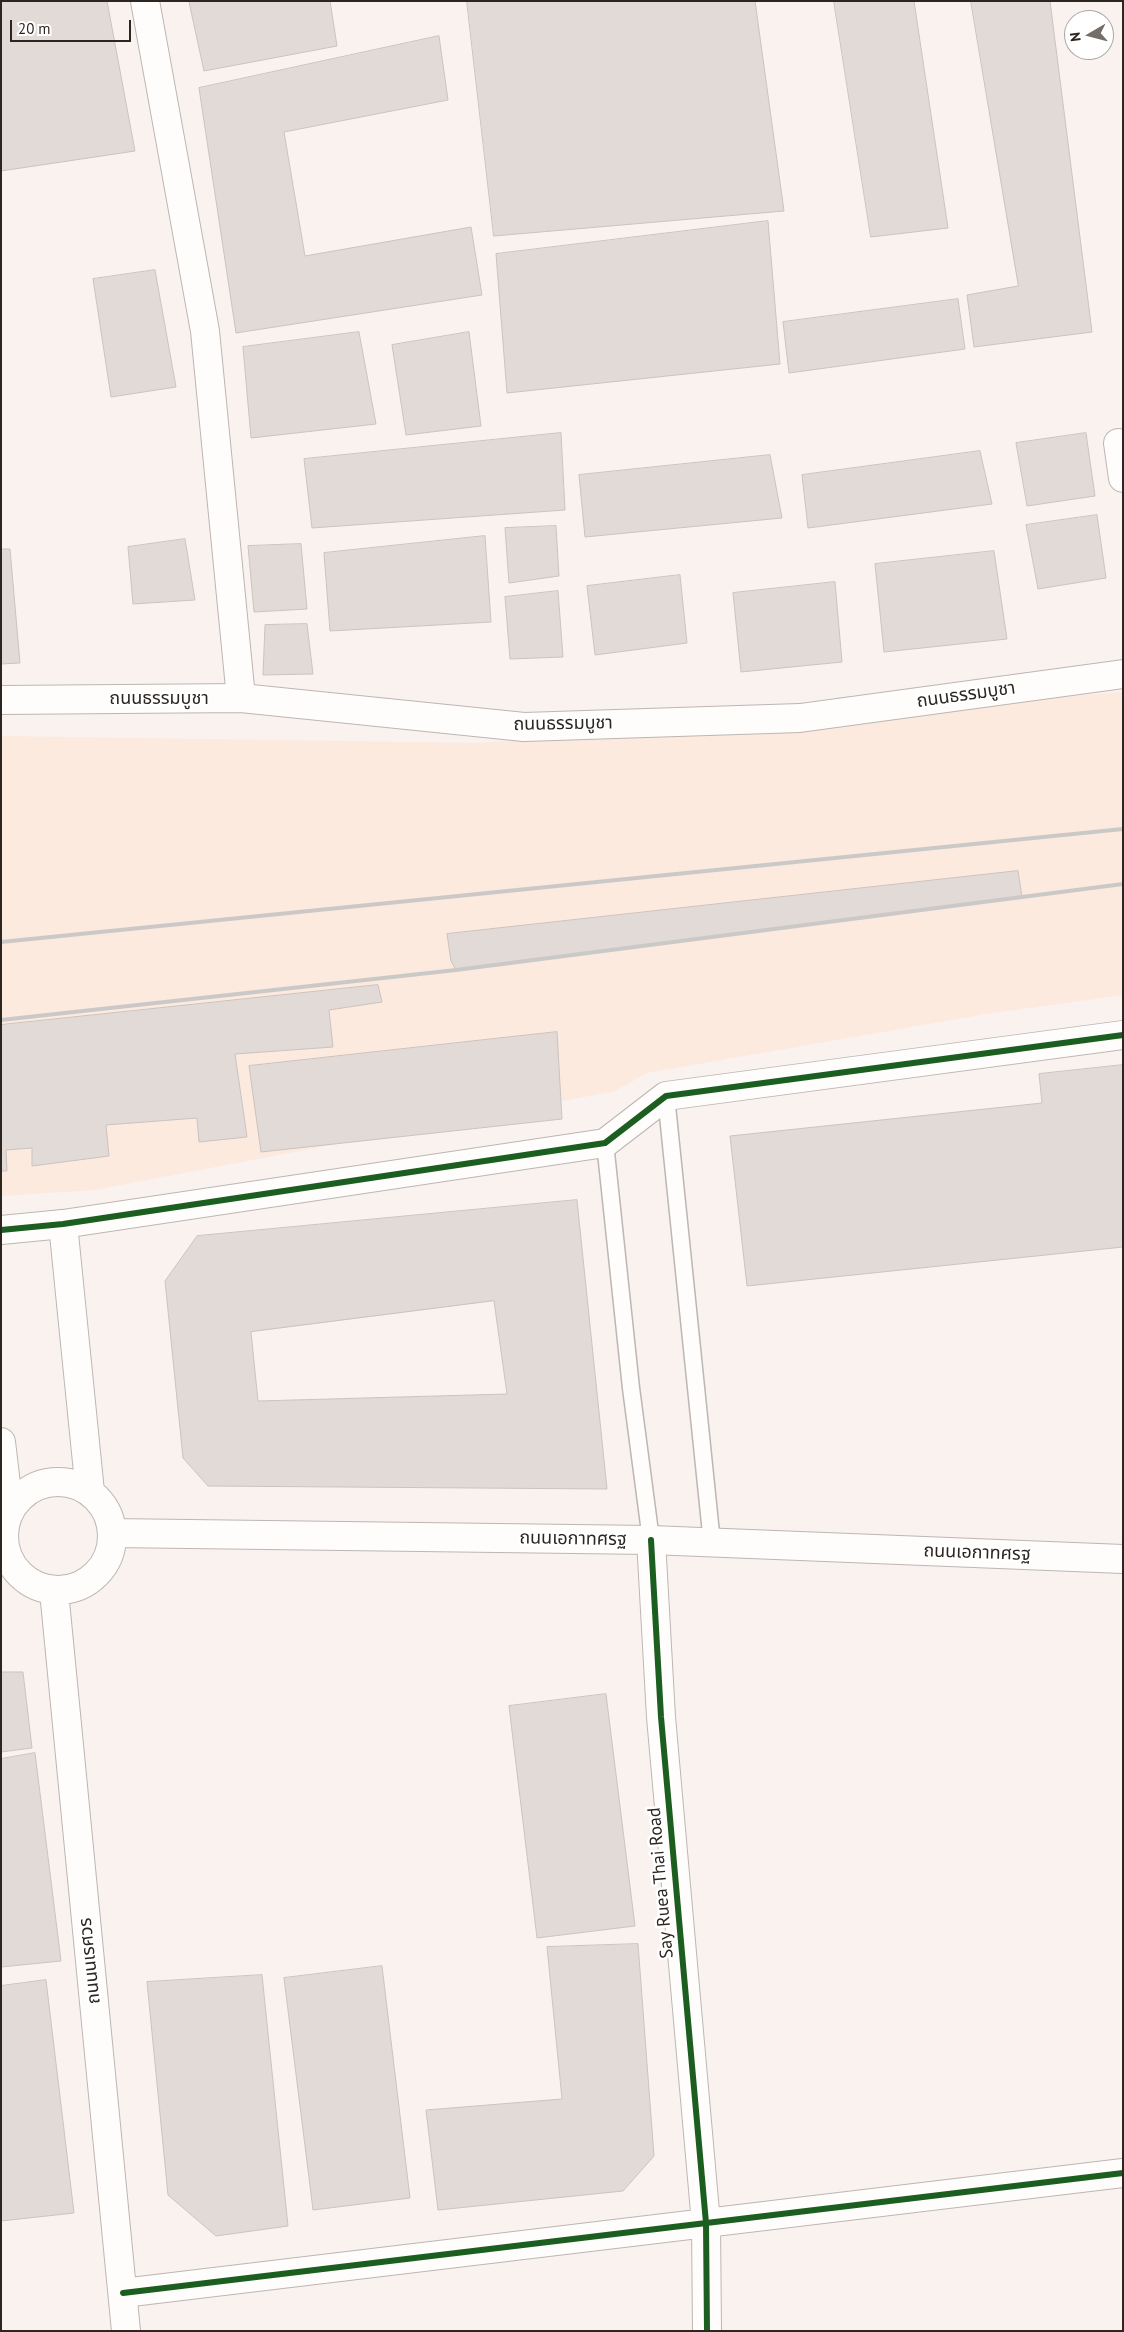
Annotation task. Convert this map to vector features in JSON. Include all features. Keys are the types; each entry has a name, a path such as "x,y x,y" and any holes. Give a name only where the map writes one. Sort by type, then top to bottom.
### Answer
{"street":[{"path":"145,1 205,331 241,698"},
{"path":"1118,443 1123,478"},
{"name":"ถนนธรรมบูชา","path":"1,700 241,698 534,726 800,718 1123,674"},
{"path":"1,1230 63,1224 605,1143 666,1096 1123,1035"},
{"path":"63,1224 90,1492"},
{"path":"1,1442 4,1525 5,1551 12,1566 24,1579 38,1587 54,1590 72,1589 89,1580 102,1568 110,1552 112,1533 110,1518 102,1503 90,1492 74,1483 55,1480 37,1485 21,1495 4,1525"},
{"name":"ถนนเอกาทศรฐ","path":"112,1533 651,1540 1123,1559"},
{"name":"Say Ruea Thai Road","path":"651,1540 661,1717 706,2223 707,2331"},
{"name":"ถนนนเรศวร","path":"54,1590 126,2331"},
{"path":"122,2293 1123,2173"}],"lane":[{"path":"666,1096 712,1543"},
{"path":"605,1143 631,1388 651,1540"}],"shaded area":[{"path":"1123,692 1123,995 986,1014 647,1073 615,1091 95,1190 1,1196 1,736 479,743"}],"building":[{"path":"1,1 107,1 135,151 1,171"},
{"path":"330,1 337,46 204,71 189,2"},
{"path":"467,1 755,1 784,211 494,236"},
{"path":"834,1 914,1 948,228 871,237"},
{"path":"971,1 1050,1 1092,332 974,347 967,295 1018,286"},
{"path":"439,36 448,100 284,132 305,256 471,227 482,295 236,333 199,88"},
{"path":"768,221 780,364 507,393 496,254"},
{"path":"155,270 176,387 111,397 93,279"},
{"path":"958,299 965,349 789,373 783,322"},
{"path":"359,332 376,424 251,438 243,347"},
{"path":"469,332 481,426 406,435 392,345"},
{"path":"561,433 565,510 312,528 304,459"},
{"path":"1086,433 1095,496 1027,506 1016,443"},
{"path":"980,451 992,504 808,528 802,475"},
{"path":"770,455 782,518 585,537 579,475"},
{"path":"1097,515 1106,578 1038,589 1026,525"},
{"path":"556,526 559,576 509,583 505,528"},
{"path":"485,536 491,622 330,631 324,553"},
{"path":"185,539 195,600 133,604 128,547"},
{"path":"301,544 307,609 254,612 248,546"},
{"path":"1,549 10,549 20,663 1,664"},
{"path":"994,551 1007,639 884,652 875,564"},
{"path":"680,575 687,643 595,655 587,586"},
{"path":"835,582 842,662 741,672 733,593"},
{"path":"558,591 563,657 510,659 505,597"},
{"path":"307,624 313,674 263,675 265,625"},
{"path":"1018,871 1022,897 456,970 451,961 447,934"},
{"path":"378,985 382,1002 329,1010 333,1047 235,1054 247,1137 199,1142 197,1118 106,1125 109,1156 32,1166 32,1148 6,1150 7,1171 1,1171 1,1025"},
{"path":"557,1032 562,1119 261,1152 249,1066"},
{"path":"1123,1065 1123,1247 747,1286 730,1136 1042,1103 1039,1074"},
{"path":"577,1200 607,1489 208,1486 183,1458 165,1281 197,1236","holes":["494,1301 507,1394 258,1401 251,1332"]},
{"path":"1,1672 23,1672 32,1748 1,1752"},
{"path":"606,1694 635,1926 537,1938 509,1706"},
{"path":"35,1753 61,1961 1,1967 1,1759"},
{"path":"638,1944 654,2156 623,2191 438,2210 426,2110 562,2099 547,1947"},
{"path":"382,1966 410,2198 313,2210 284,1978"},
{"path":"262,1975 288,2226 216,2236 168,2195 147,1982"},
{"path":"46,1980 74,2213 1,2221 1,1986"}],"railway":[{"path":"1,942 1123,829"},
{"path":"1,1020 456,970 1123,884"}],"cycle path":[{"path":"1,1230 63,1224 605,1143 666,1096 1123,1035"},
{"path":"651,1540 661,1717 706,2223 707,2331"},
{"path":"123,2293 1123,2173"}]}
